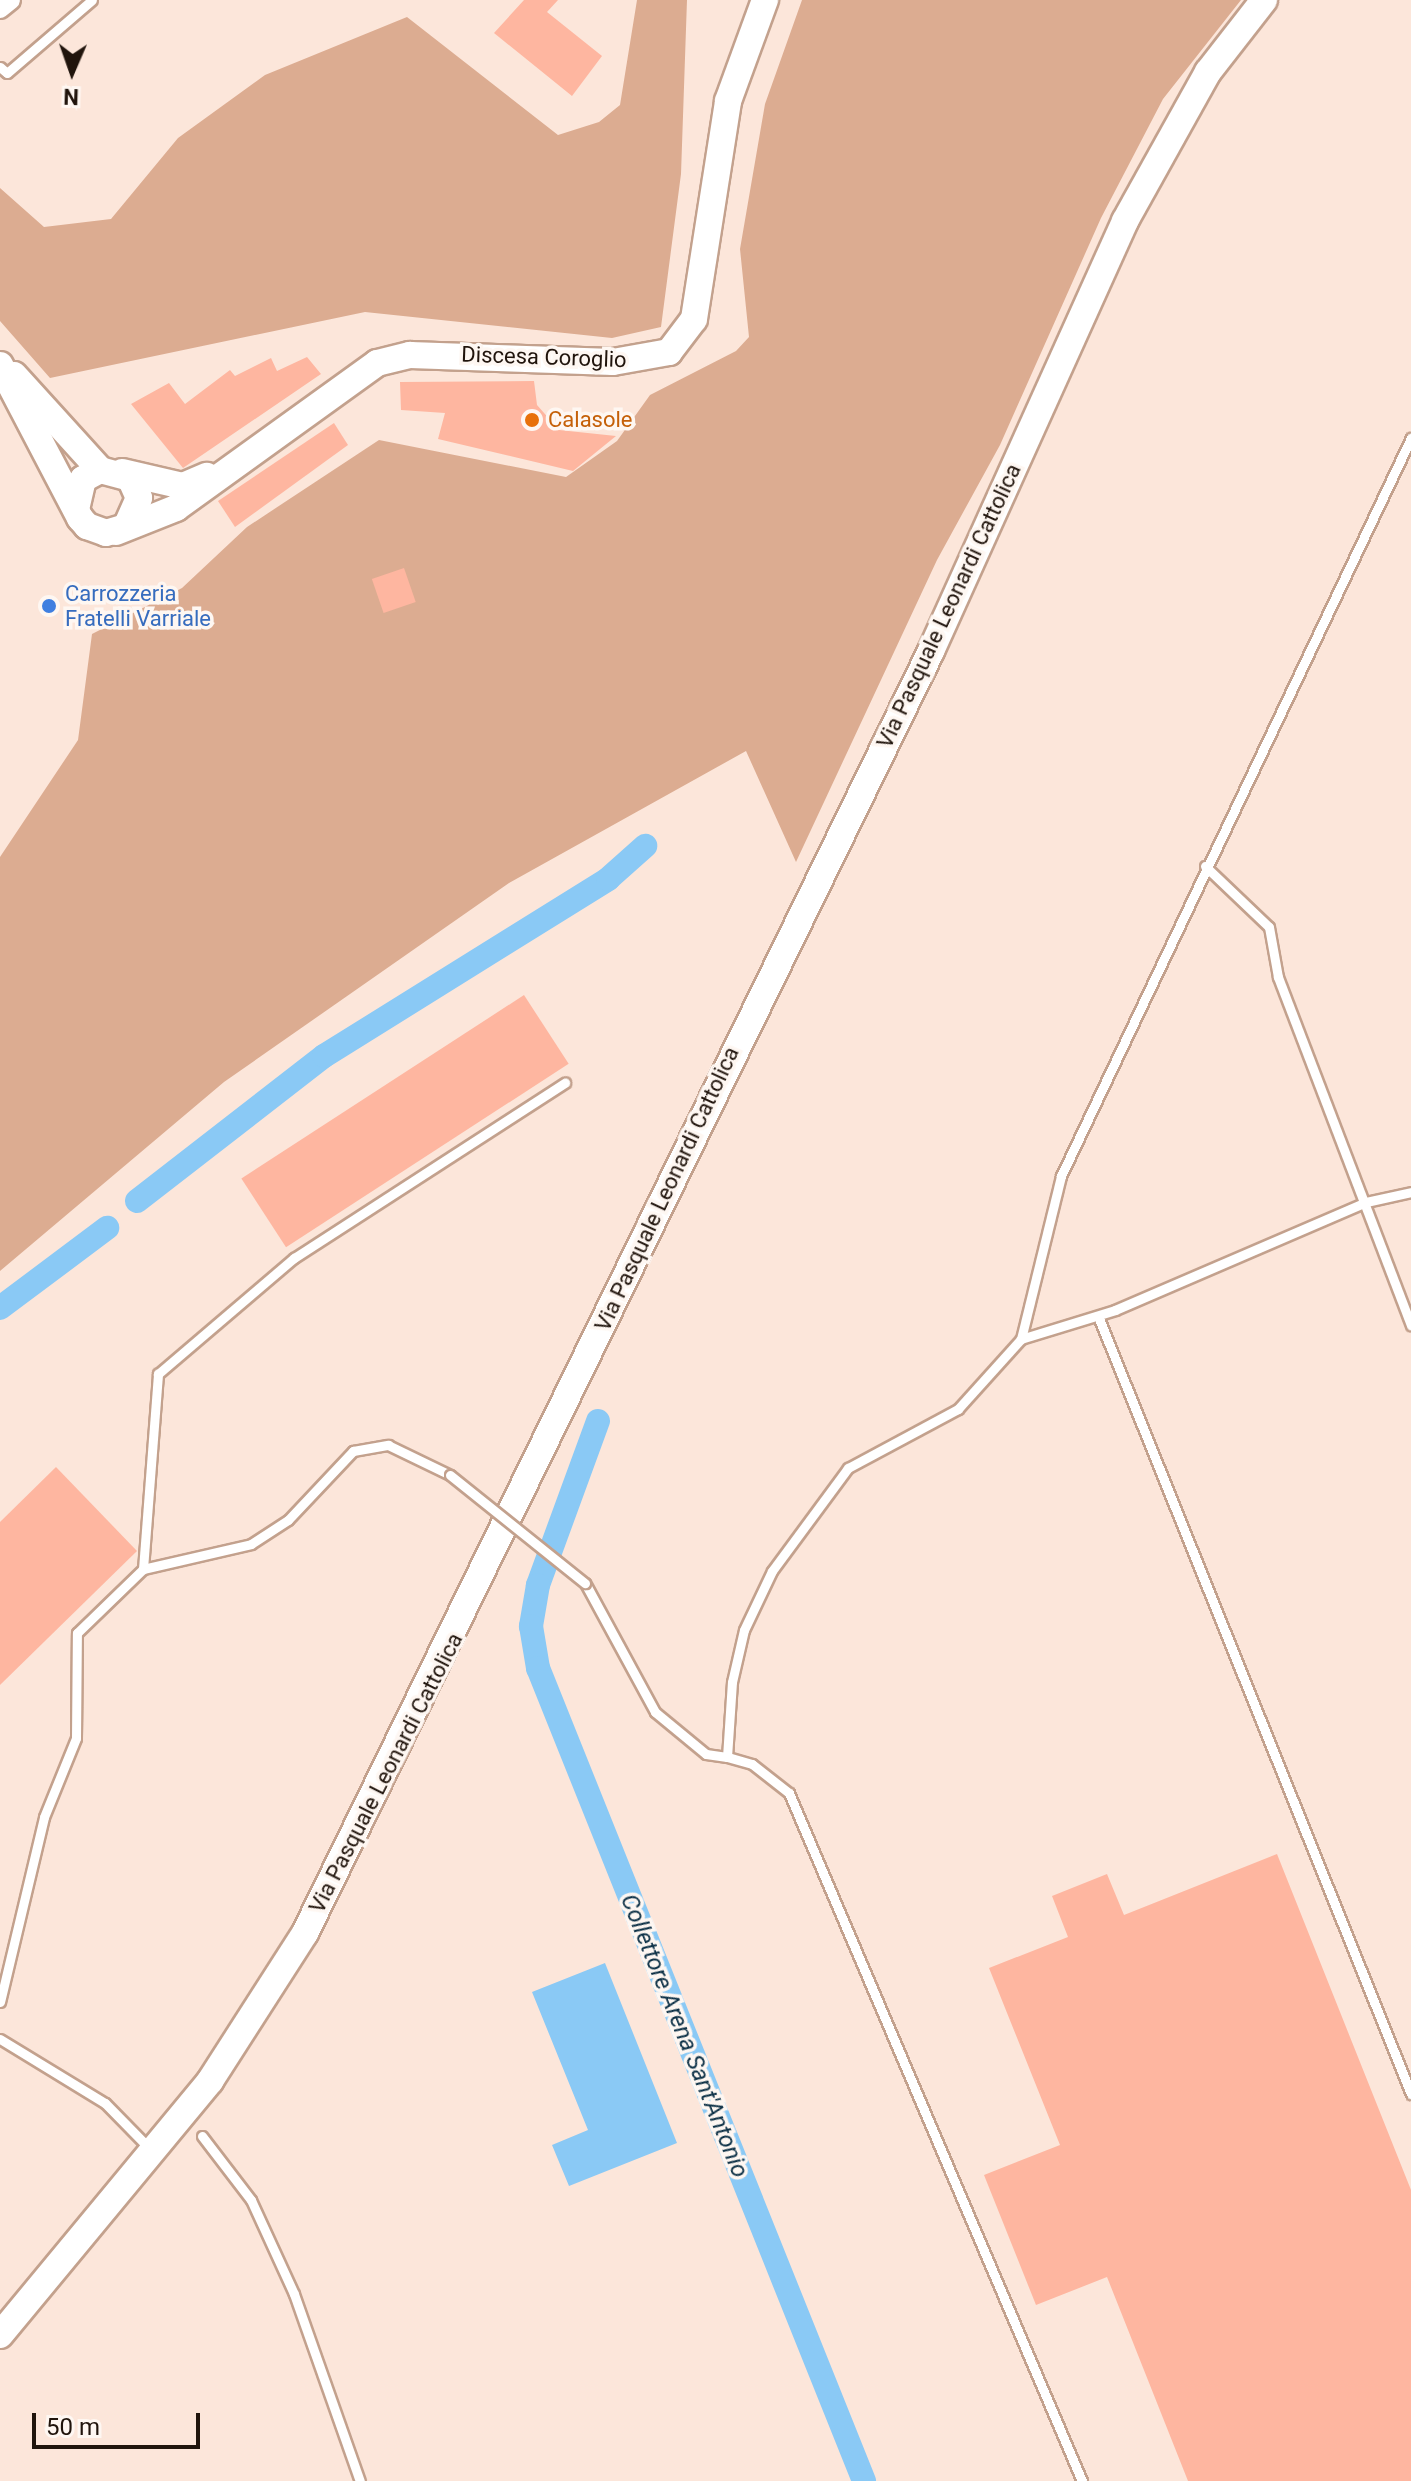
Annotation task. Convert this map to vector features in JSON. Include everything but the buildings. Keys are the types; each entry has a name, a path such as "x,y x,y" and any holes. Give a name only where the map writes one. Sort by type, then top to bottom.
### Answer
{"street":[{"path":"0,9 11,0"},
{"name":"Discesa Coroglio","path":"116,532 176,508 329,392 399,357 613,362 669,352 694,319 728,101 765,0"},
{"name":"Via Pasquale Leonardi Cattolica","path":"0,2335 154,2154 262,2001 365,1821 771,968 931,651 1125,221 1208,72 1264,0"},
{"path":"0,363 139,498 134,518 116,532 95,531 76,509 0,363"},
{"name":"Discesa Coroglio","path":"110,471 183,486 225,468"},
{"path":"76,509 83,479 110,471"}],"lane":[{"path":"0,67 7,73 92,0"},
{"path":"727,1757 738,1656 772,1571 848,1468 958,1409 1021,1339 1061,1176 1205,866 1411,438"},
{"path":"1205,866 1269,927 1278,977 1411,1326"},
{"path":"143,1569 158,1374 294,1258 565,1083"},
{"path":"1021,1339 1098,1316 1366,1202 1411,1192"},
{"path":"1098,1316 1411,2094"},
{"path":"0,2002 44,1817 76,1738 77,1633 143,1569 251,1544 288,1520 353,1451 388,1445 450,1475 585,1583 655,1712 706,1754 752,1764 789,1793 1082,2481"},
{"path":"0,2039 105,2103 154,2154"},
{"path":"202,2136 251,2200 282,2267 360,2481"}],"shaded area":[{"path":"637,0 687,0 681,174 661,327 612,338 365,312 50,378 0,321 0,188 44,227 111,219 178,138 265,75 407,17 558,135 599,122 620,105"},
{"path":"802,0 1241,0 1163,99 1101,218 1000,445 937,560 796,862 746,751 509,883 224,1082 0,1271 0,857 78,740 92,634 182,588 247,527 379,440 566,477 617,441 650,395 736,351 749,337 740,249 765,104"}],"water":[{"path":"605,1963 677,2143 569,2186 552,2145 588,2130 532,1992"}],"waterway":[{"path":"137,1201 324,1056 608,879 645,846"},
{"path":"0,1308 107,1228"},
{"name":"Collettore Arena Sant'Antonio","path":"598,1421 538,1585 531,1626 538,1668 864,2481"}],"place":[{"name":"Calasole","path":"532,420"},
{"name":"Carrozzeria Fratelli Varriale","path":"49,606"}]}
